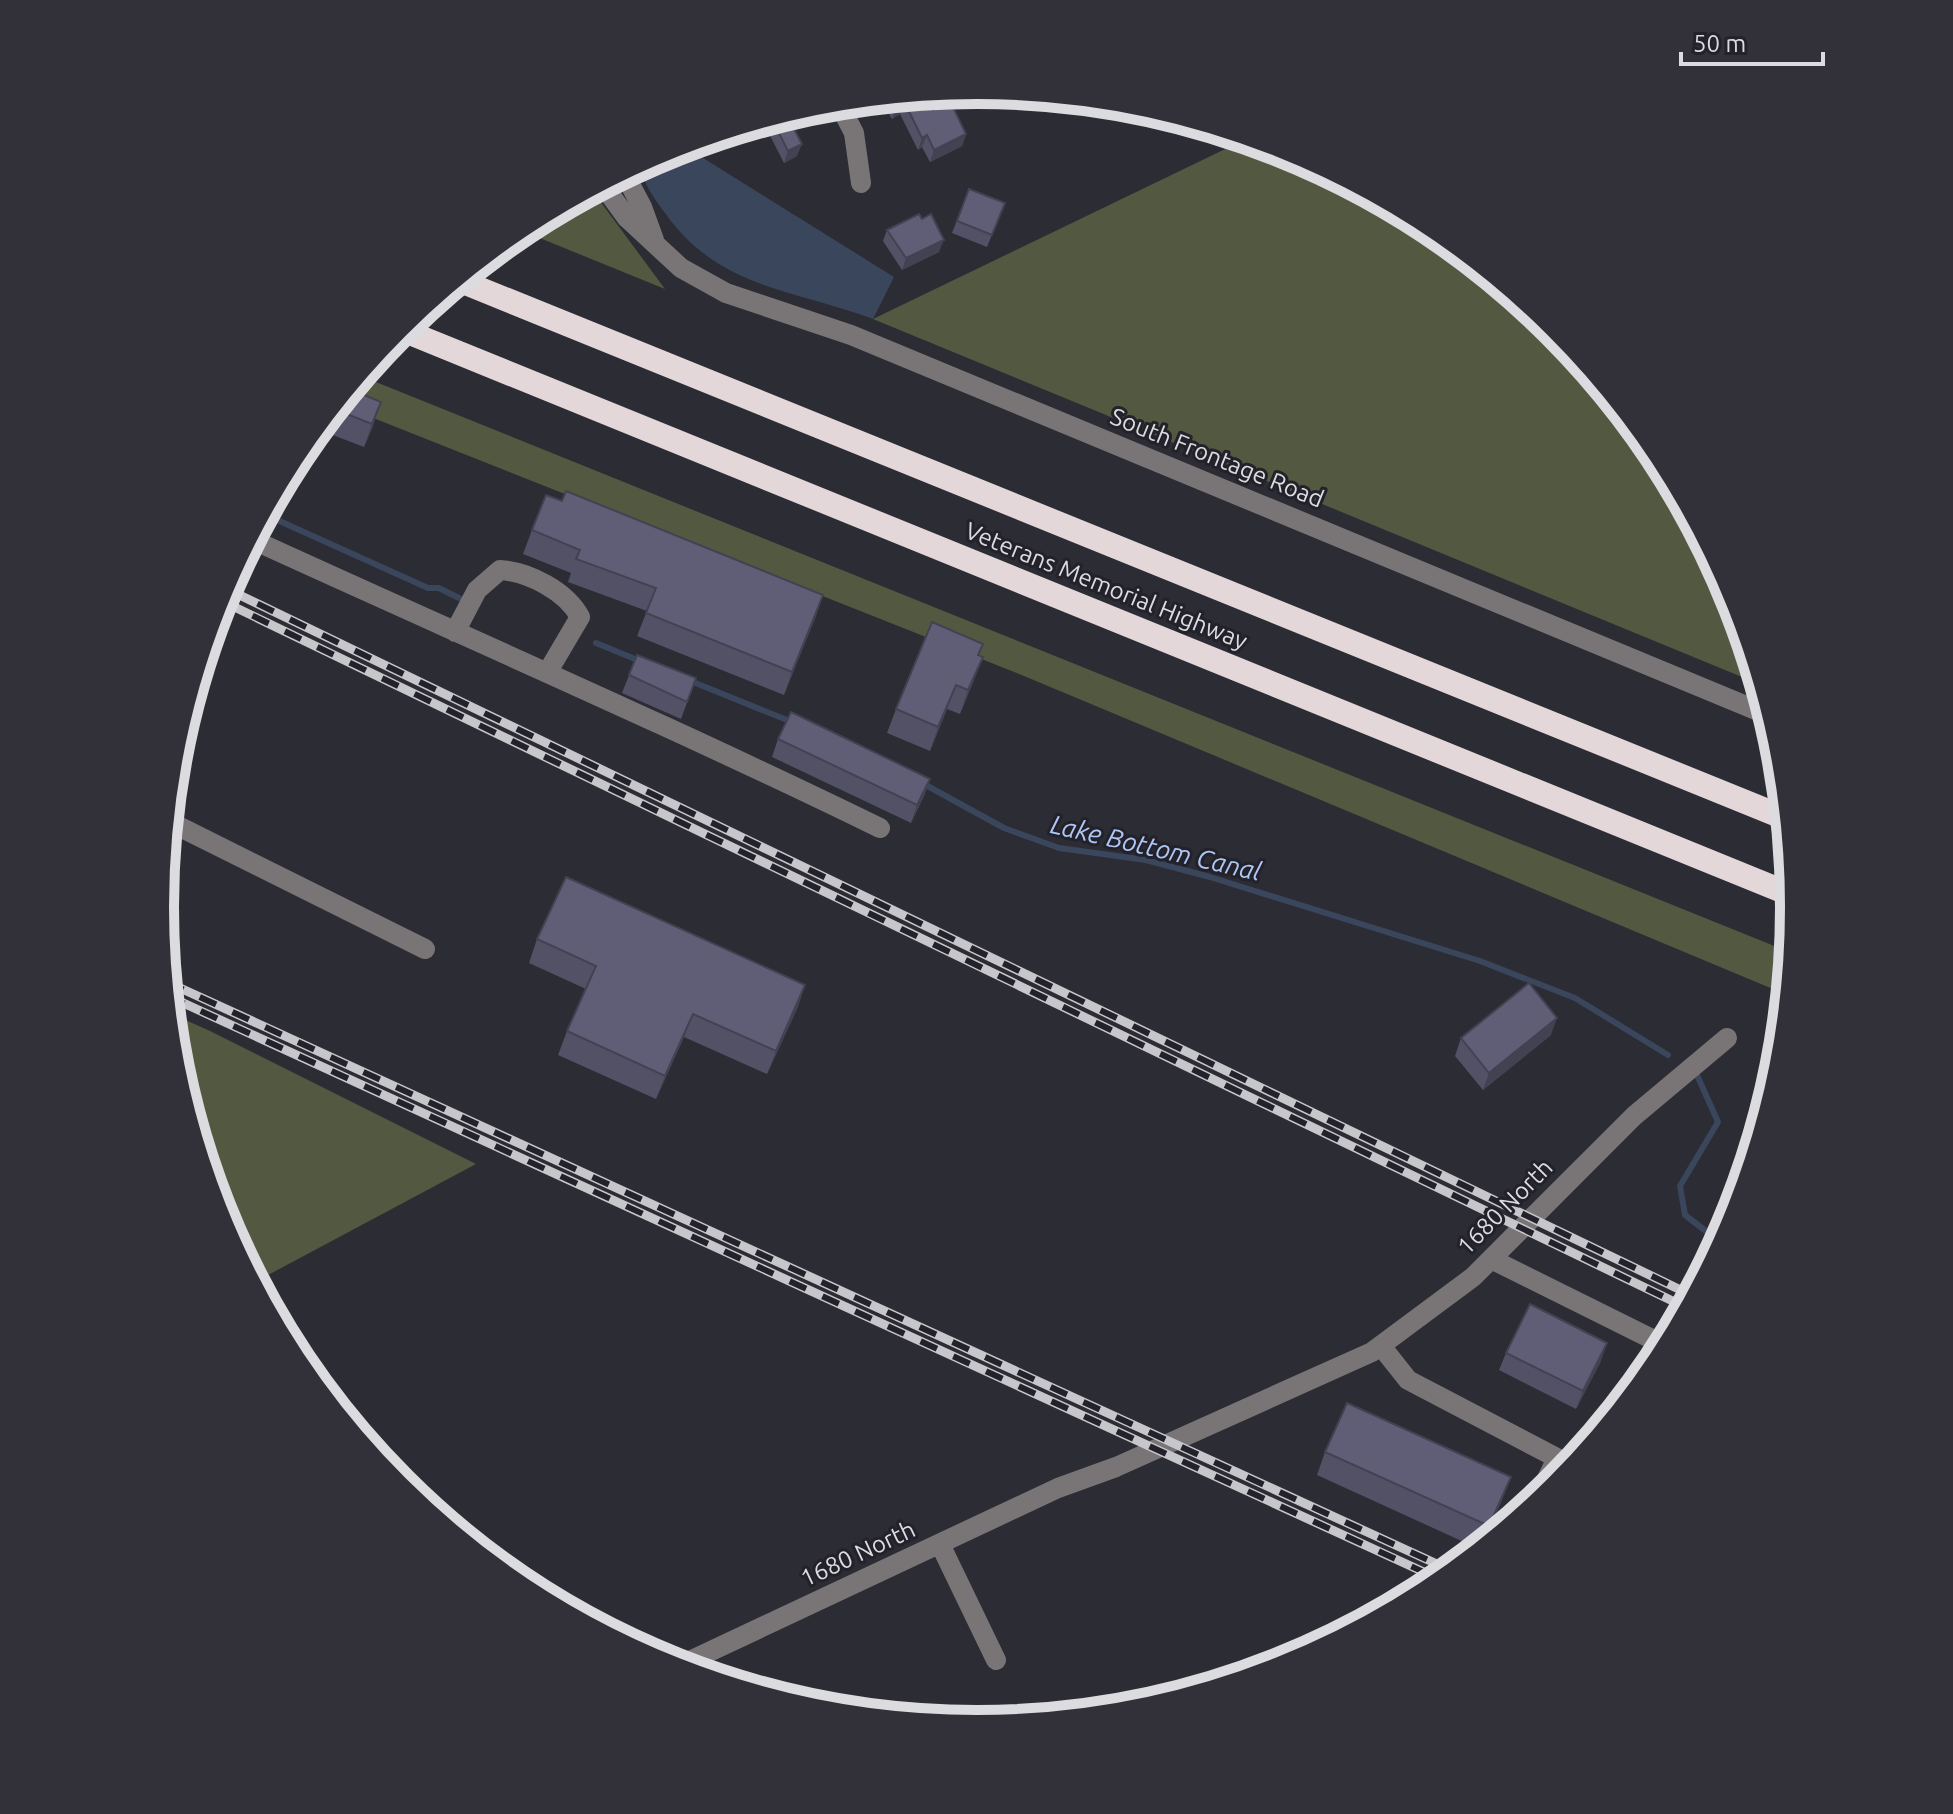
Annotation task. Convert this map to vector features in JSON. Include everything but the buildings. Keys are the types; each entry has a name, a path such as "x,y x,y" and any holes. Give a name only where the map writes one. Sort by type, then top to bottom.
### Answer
{"highway":[{"name":"Veterans Memorial Highway","path":"470,285 1774,814"},
{"name":"Veterans Memorial Highway","path":"414,335 1779,890"}],"street":[{"path":"845,115 854,133 861,183"},
{"name":"South Frontage Road","path":"629,183 654,240"},
{"name":"South Frontage Road","path":"609,193 627,218 681,268 726,293 851,335 1754,709"},
{"path":"261,543 725,752 880,828"},
{"path":"455,632 484,583 500,570 514,571 566,596 580,617 547,673"},
{"path":"178,826 425,949"},
{"name":"1680 North","path":"695,1659 1058,1488 1094,1464 1239,1400 1300,1384 1353,1362 1381,1346 1491,1259 1634,1116 1727,1038"},
{"path":"1491,1259 1653,1339"},
{"path":"1381,1346 1408,1380 1557,1458 1554,1464"},
{"path":"940,1544 996,1660"}],"green space":[{"path":"1232,146 1284,165 1332,187 1423,239 1506,303 1580,378 1614,418 1672,506 1718,600 1746,679 873,319"},
{"path":"599,199 665,289 535,236"},
{"path":"371,380 1778,948 1775,990 1024,676 348,408"},
{"path":"181,1018 210,1031 476,1164 264,1277 216,1165 201,1115"}],"water":[{"path":"698,154 894,277 873,319 759,283 733,272 686,238 665,213 644,179"}],"waterway":[{"name":"Lake Bottom Canal","path":"274,518 428,588 439,588 459,598"},
{"name":"Lake Bottom Canal","path":"596,643 640,661"},
{"name":"Lake Bottom Canal","path":"688,680 792,722"},
{"name":"Lake Bottom Canal","path":"922,783 1004,828 1059,848 1146,860 1210,877 1480,961 1575,998 1668,1055"},
{"name":"Lake Bottom Canal","path":"1697,1075 1718,1122 1680,1186 1685,1215 1709,1234"}],"railway":[{"path":"238,594 1682,1291"},
{"path":"233,606 1676,1302"},
{"path":"178,987 1438,1564"},
{"path":"179,1001 1426,1573"}]}
